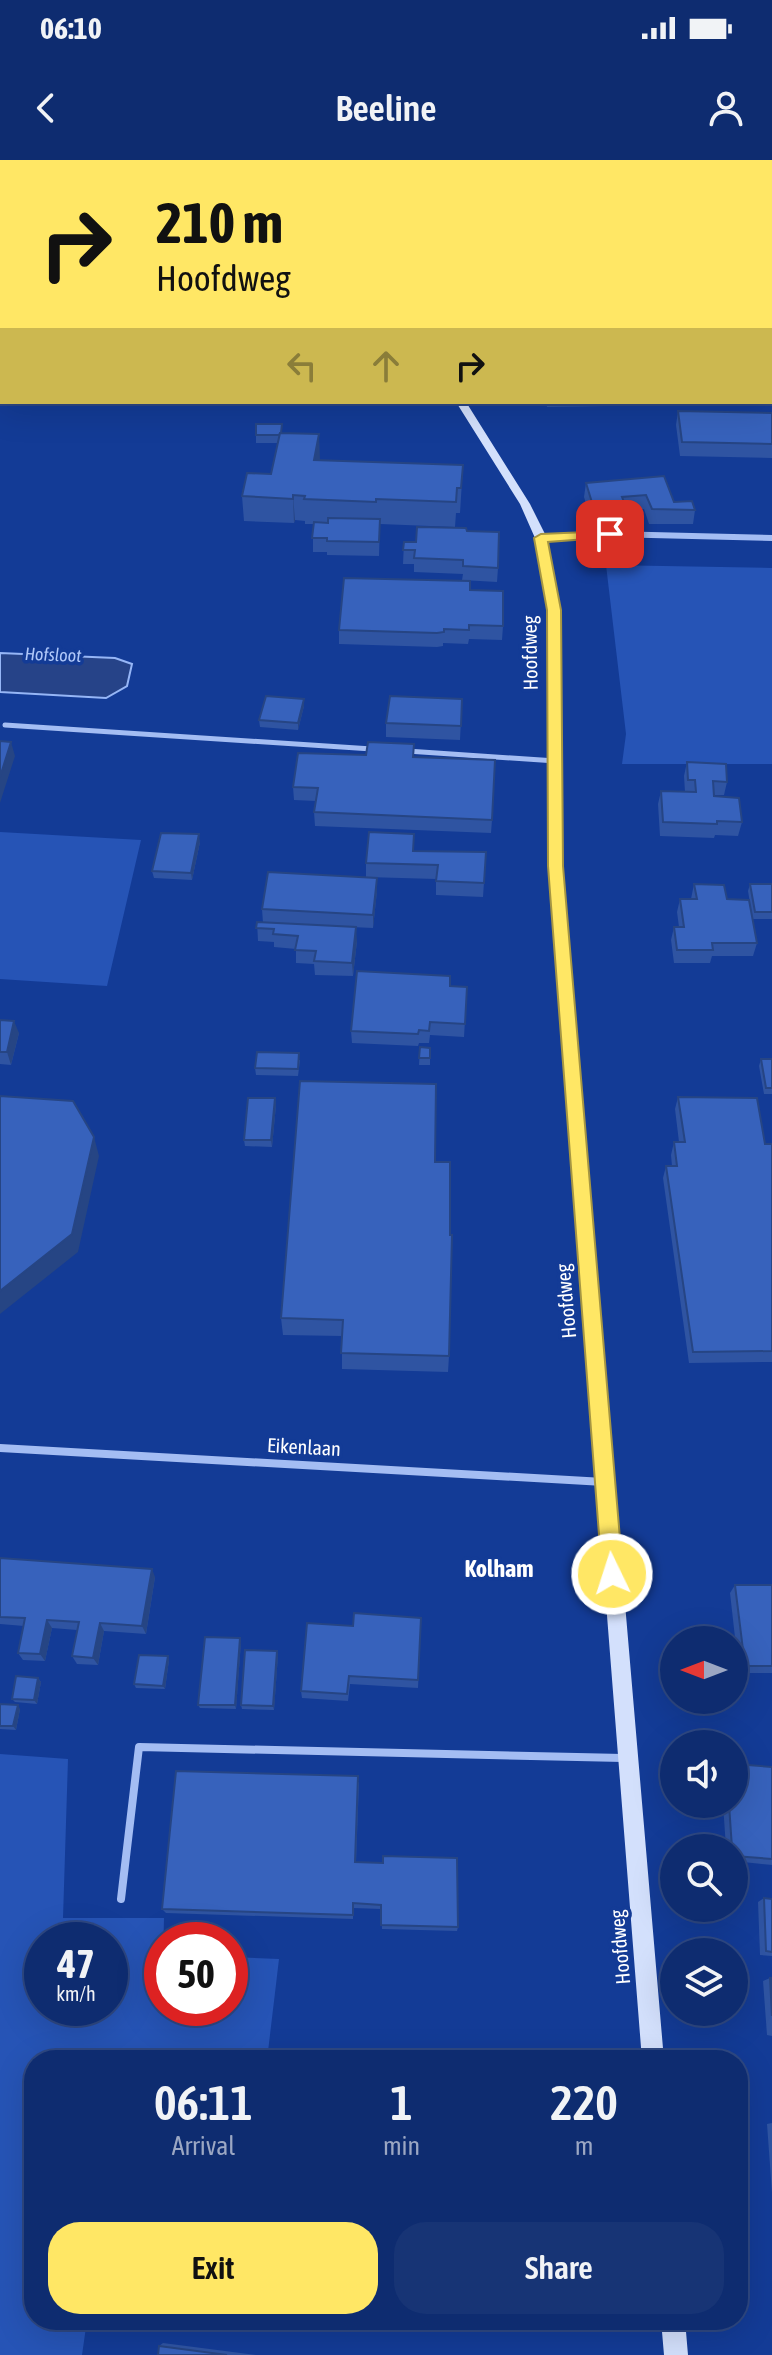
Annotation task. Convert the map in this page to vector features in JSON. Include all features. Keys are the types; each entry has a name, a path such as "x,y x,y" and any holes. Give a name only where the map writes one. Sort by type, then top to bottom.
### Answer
{"main road":[{"name":"Hoofdweg","path":"462,404 525,504 541,538 554,610 555,866 652,2050"},
{"path":"674,2330 676,2355"}],"street":[{"path":"541,538 610,534 772,538"},
{"name":"Eikenlaan","path":"0,1448 605,1482"}],"lane":[{"path":"5,725 383,750"},
{"path":"399,751 556,761"},
{"path":"121,1899 139,1747 627,1758"}],"shaded area":[{"path":"606,565 772,568 772,764 622,764 626,734"},
{"path":"0,653 115,658 132,664 127,686 106,698 0,692"},
{"path":"0,832 141,840 107,986 0,979"},
{"path":"0,1754 68,1759 63,1918 164,1918 164,1922 144,1922 144,2026 248,2026 248,1958 279,1959 268,2050 24,2050 24,2330 86,2330 82,2355 0,2355"}],"building":[{"path":"678,411 772,413 772,444 682,442"},
{"path":"256,424 282,424 281,433 256,435"},
{"path":"280,433 319,434 314,460 463,465 461,488 457,488 456,502 304,499 305,496 293,495 293,499 242,496 247,473 271,474"},
{"path":"664,476 674,502 692,501 695,510 652,509 646,495 622,497 626,507 594,509 586,483"},
{"path":"328,518 380,519 379,542 312,538 314,522 328,523"},
{"path":"417,527 499,532 498,568 463,566 463,560 414,558 415,550 403,550 404,542 416,542"},
{"path":"344,578 470,581 470,590 503,591 503,626 469,625 469,630 444,629 444,632 437,633 339,630"},
{"path":"266,696 304,699 298,723 259,720"},
{"path":"390,696 462,699 461,726 386,723"},
{"path":"0,741 11,742 0,777"},
{"path":"368,742 414,744 413,757 495,760 492,820 314,812 318,788 293,787 298,753 366,755"},
{"path":"687,762 726,764 727,782 713,781 714,796 739,798 742,822 663,822 661,791 696,792 695,780 688,780"},
{"path":"369,832 414,834 413,851 486,852 484,883 436,881 438,865 366,863"},
{"path":"161,833 199,834 191,873 152,871"},
{"path":"268,872 377,878 373,915 262,909"},
{"path":"694,884 724,885 727,899 749,900 757,943 712,943 713,950 677,950 674,927 684,927 680,899 697,899"},
{"path":"750,884 772,884 772,912 755,912"},
{"path":"257,922 356,927 352,963 314,961 316,951 295,950 298,936 273,934 274,929 256,928"},
{"path":"357,971 450,976 450,986 467,987 465,1024 430,1022 429,1031 419,1030 418,1034 351,1031"},
{"path":"0,1020 14,1021 7,1052 0,1052"},
{"path":"420,1047 430,1048 430,1058 419,1058"},
{"path":"257,1052 299,1053 298,1069 255,1068"},
{"path":"761,1059 772,1059 772,1088 766,1088"},
{"path":"300,1081 436,1084 435,1162 450,1162 449,1356 341,1353 343,1320 281,1318"},
{"path":"0,1096 73,1101 94,1137 72,1234 0,1291"},
{"path":"678,1097 757,1098 765,1144 772,1144 772,1351 693,1352 666,1166 677,1166 674,1142 685,1142"},
{"path":"248,1098 275,1098 271,1140 244,1140"},
{"path":"0,1558 152,1569 142,1626 100,1623 93,1658 72,1656 79,1622 47,1620 40,1654 18,1653 25,1618 0,1617"},
{"path":"735,1585 772,1585 772,1666 748,1666 748,1626 740,1626"},
{"path":"354,1613 421,1618 418,1680 349,1676 347,1694 301,1691 307,1623 353,1626"},
{"path":"205,1637 240,1638 235,1705 198,1705"},
{"path":"245,1650 277,1651 273,1706 241,1705"},
{"path":"139,1655 168,1656 163,1686 134,1684"},
{"path":"16,1676 38,1678 34,1700 12,1699"},
{"path":"0,1704 18,1705 13,1726 0,1726"},
{"path":"748,1765 772,1767 772,1859 748,1857 748,1834 731,1834 730,1818 748,1818"},
{"path":"176,1771 358,1776 355,1862 383,1863 383,1856 457,1858 458,1927 381,1925 381,1905 353,1903 353,1915 162,1909"},
{"path":"764,1898 772,1899 772,1952 766,1951"},
{"path":"159,2346 227,2355 158,2355"}],"district":[{"name":"Kolham","path":"499,1569"}],"route":[{"path":"610,534 541,538 554,610 555,866 612,1574"}],"water label":[{"name":"Hofsloot","path":"53,655"}]}
